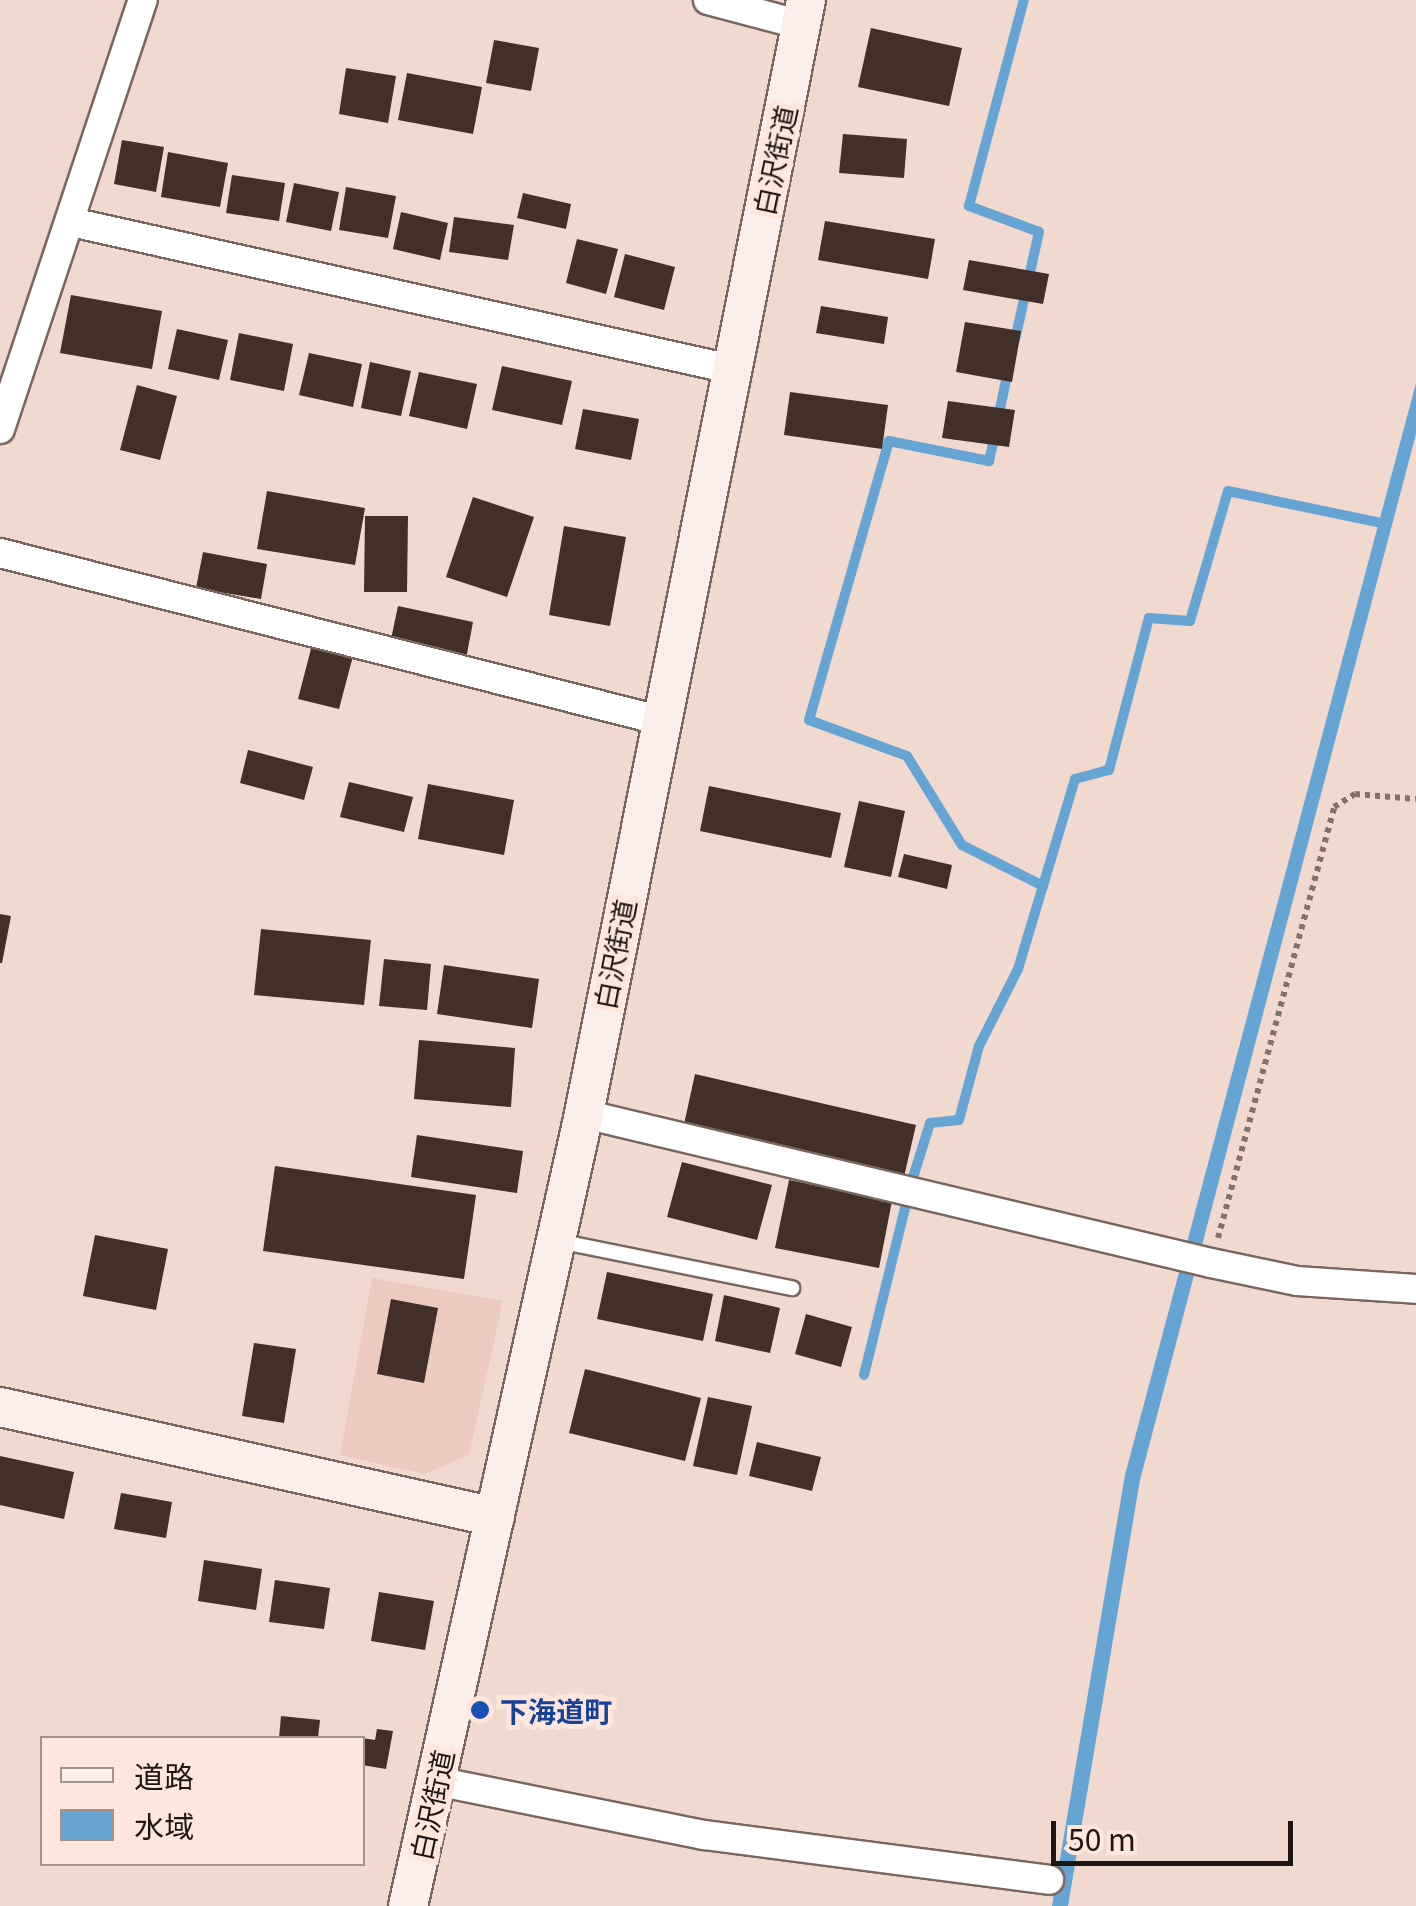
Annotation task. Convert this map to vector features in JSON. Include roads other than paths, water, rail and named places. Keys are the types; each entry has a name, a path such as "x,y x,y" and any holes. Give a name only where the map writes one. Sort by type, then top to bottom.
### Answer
{"main road":[{"name":"白沢街道","path":"408,1906 552,1240 584,1114 659,720 804,12"},
{"path":"0,1407 494,1517"}],"street":[{"path":"0,429 143,0"},
{"path":"708,0 804,12"},
{"path":"71,222 731,369"},
{"path":"0,552 659,720"},
{"path":"584,1114 1211,1263 1297,1281 1416,1289"},
{"path":"436,1781 704,1835 1049,1880"}],"lane":[{"path":"552,1240 792,1288"}],"water":[{"path":"1416,383 1416,434 1140,1480 1068,1906 1052,1906 1125,1475"}],"waterway":[{"path":"1015,340 1039,232 969,206 1024,0"},
{"path":"998,418 1008,371"},
{"path":"995,435 989,461 889,441 809,720 907,756 962,845 1043,886"},
{"path":"911,1184 930,1123 959,1120 979,1046 1018,969 1075,779 1109,770 1149,618 1190,621 1228,491 1386,524"},
{"path":"864,1375 907,1200"}],"place":[{"name":"下海道町","path":"480,1710"}]}
